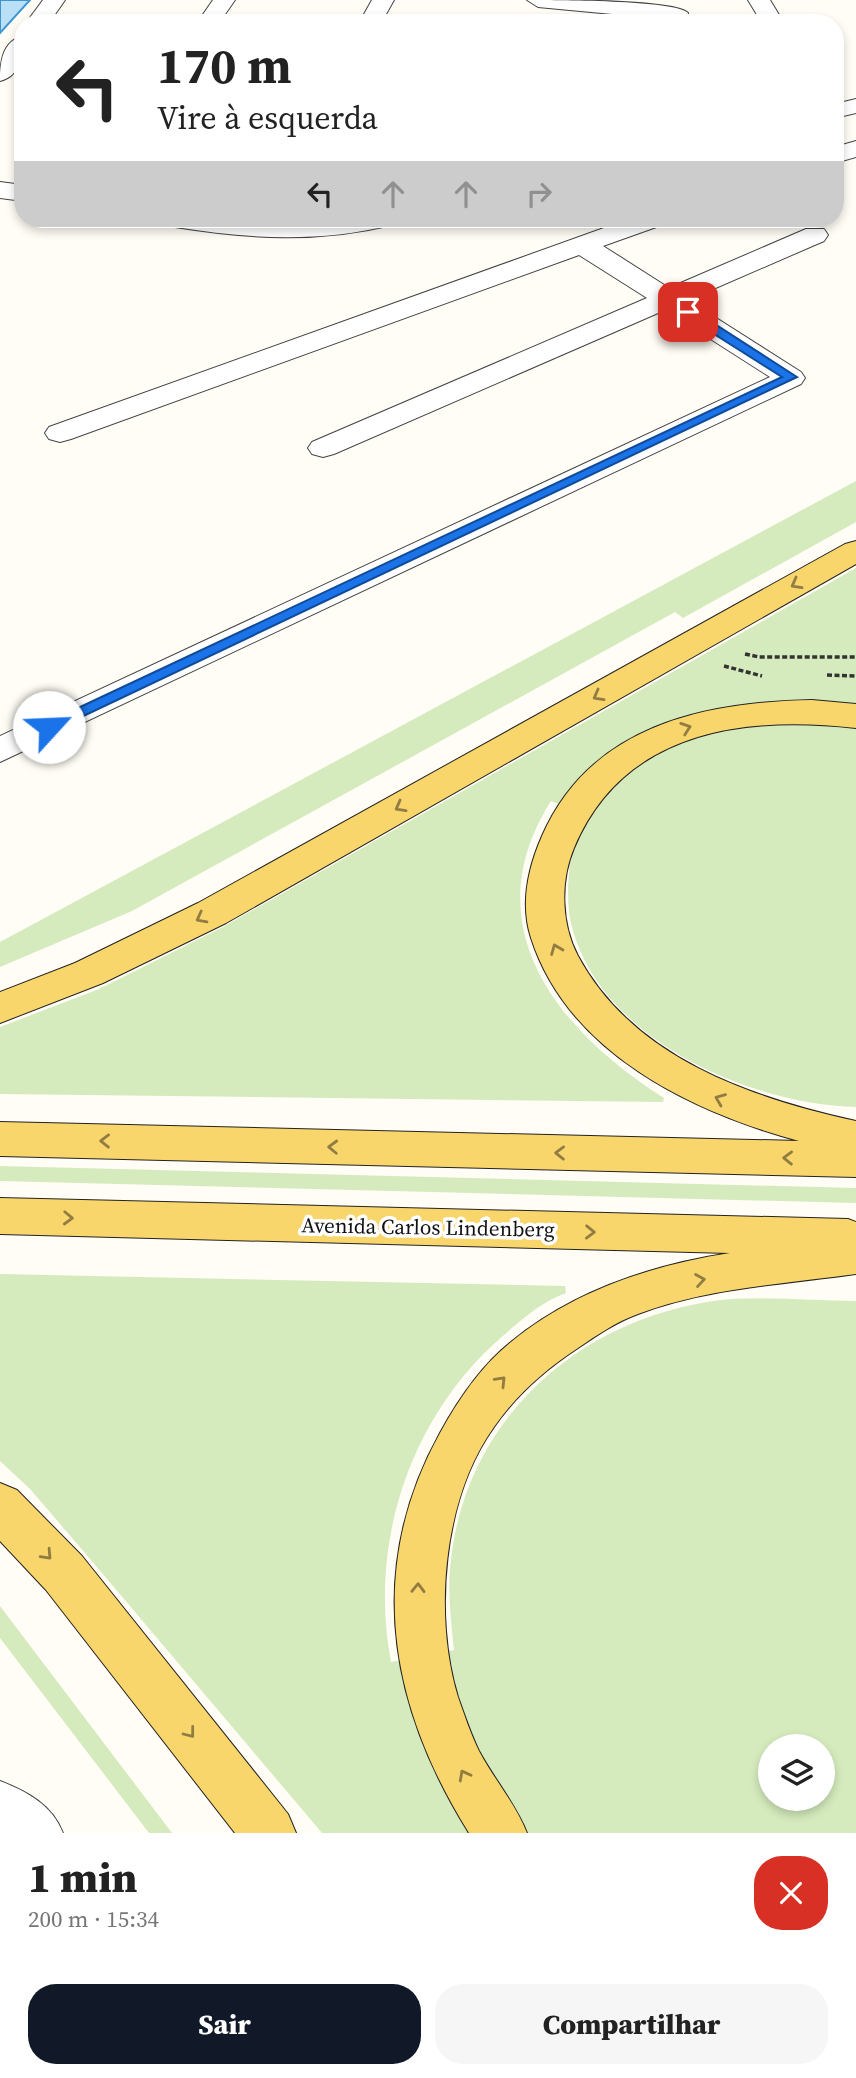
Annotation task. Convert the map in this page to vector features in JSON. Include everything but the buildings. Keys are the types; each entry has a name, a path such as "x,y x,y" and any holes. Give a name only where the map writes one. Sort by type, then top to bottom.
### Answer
{"main road":[{"path":"0,1008 89,973 164,938 856,551"},
{"path":"856,716 783,711 724,718 696,724 657,739 623,759 603,775 573,810 556,841 548,869 545,899 548,930 562,962 582,993 608,1024 658,1065 705,1093 746,1110 856,1138"},
{"path":"0,1139 856,1160"},
{"name":"Avenida Carlos Lindenberg","path":"0,1216 856,1238"},
{"path":"500,1833 457,1761 441,1725 423,1656 418,1582 434,1494 450,1454 471,1418 496,1385 526,1357 559,1332 594,1311 673,1284 856,1255"},
{"path":"0,1506 64,1573 269,1833"}],"street":[{"path":"538,0 677,14"},
{"path":"0,74 14,55"},
{"path":"274,228 311,233 337,228"},
{"path":"61,433 627,228"},
{"path":"323,448 815,235"},
{"path":"0,750 791,377 581,244"},
{"path":"0,1808 23,1833"},
{"path":"0,1808 36,1833"}],"path":[{"path":"699,639 759,657 856,657"},
{"path":"699,639 732,670 773,676"},
{"path":"822,675 856,676"}],"green space":[{"path":"856,481 856,522 683,618 675,612 132,911 0,967 0,942"},
{"path":"856,568 856,1107 815,1103 772,1094 728,1079 687,1059 649,1034 616,1004 590,970 573,931 568,886 573,810 551,801 529,847 520,891 524,932 538,971 561,1008 591,1041 625,1071 664,1098 663,1102 0,1094 0,1027 99,989 223,927"},
{"path":"0,1166 856,1188 856,1203 0,1181"},
{"path":"0,1274 565,1286 566,1293 525,1317 472,1367 444,1403 421,1442 404,1483 392,1527 386,1571 385,1617 391,1662 454,1650 449,1594 450,1571 461,1509 479,1463 505,1422 537,1386 574,1355 617,1330 663,1312 729,1299 856,1301 856,1833 322,1833 30,1489 0,1461"},
{"path":"0,1606 172,1833 149,1833 0,1638"}],"water":[{"path":"0,0 30,0 17,14 14,14 14,18 0,33"}],"route":[{"path":"49,727 791,377 688,312"}]}
